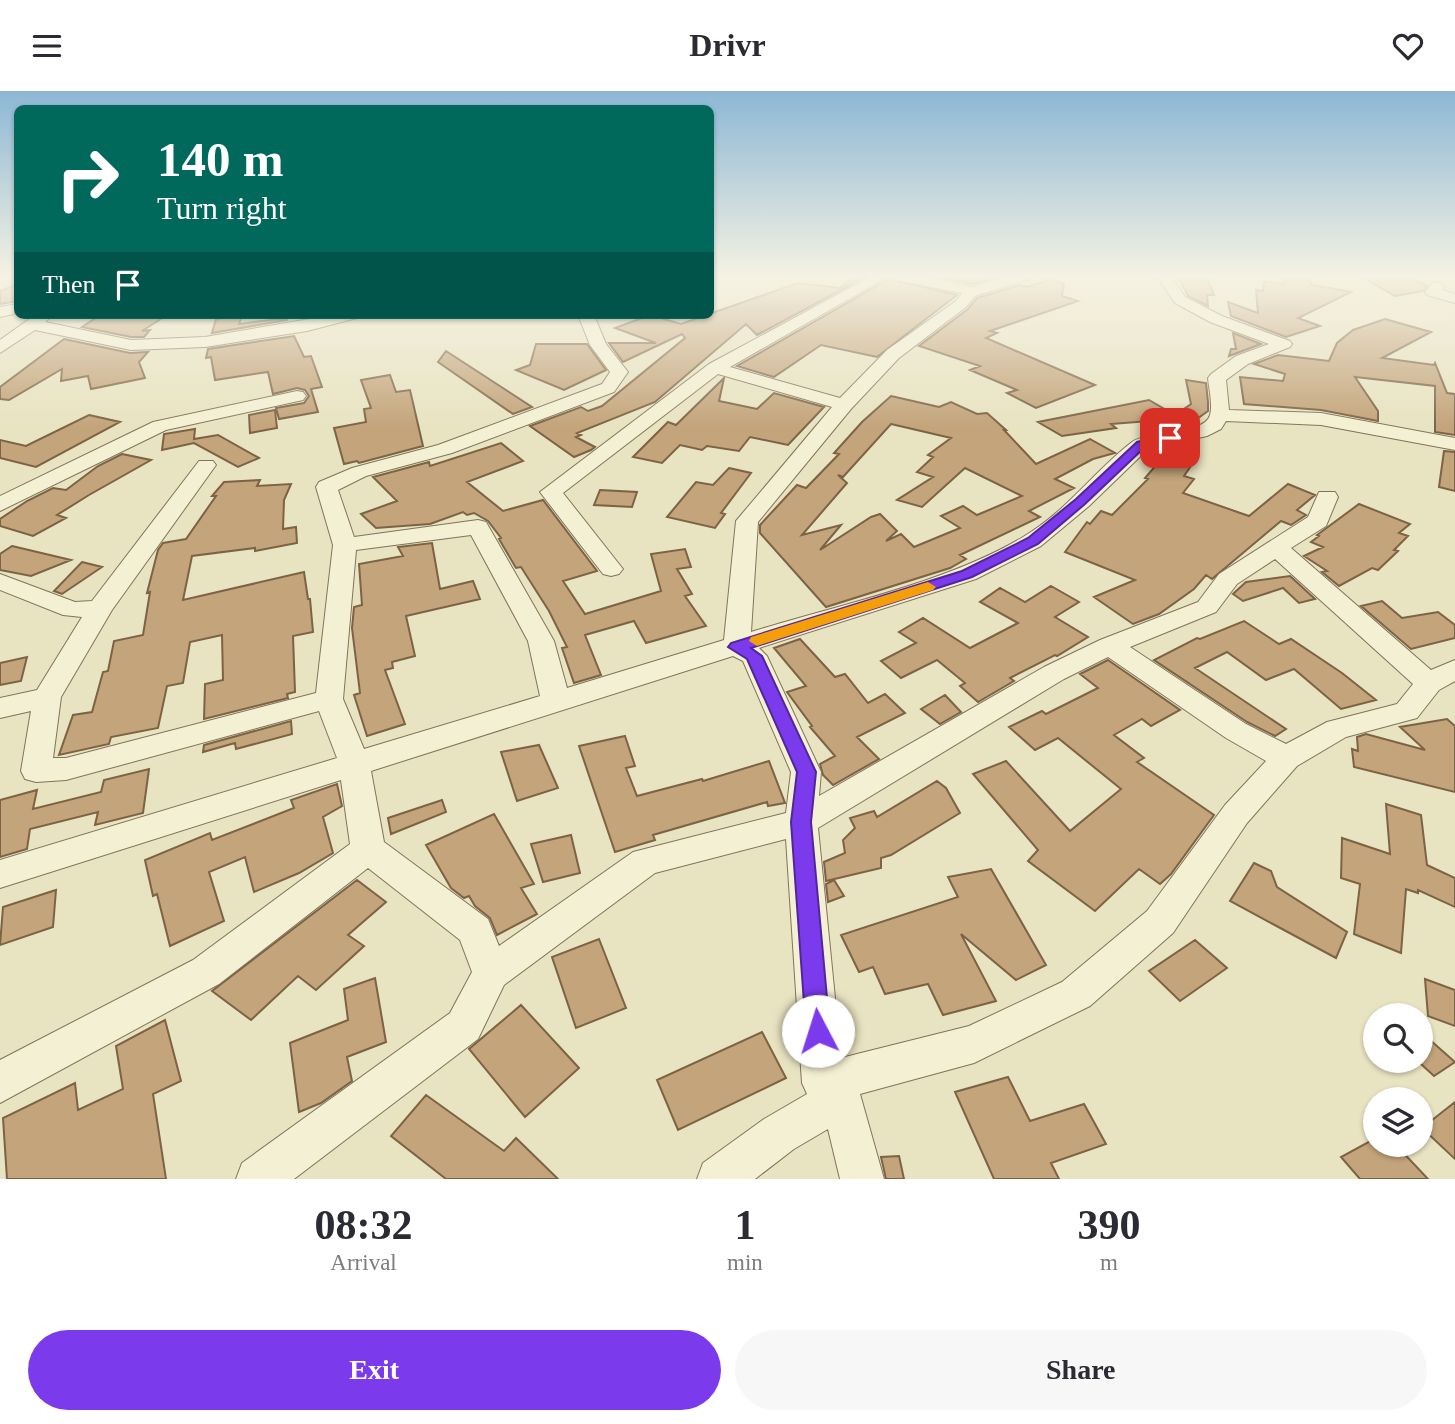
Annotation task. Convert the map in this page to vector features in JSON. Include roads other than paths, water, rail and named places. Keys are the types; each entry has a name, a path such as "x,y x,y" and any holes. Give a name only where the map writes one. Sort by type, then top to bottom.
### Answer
{"street":[{"path":"0,348 30,327"},
{"path":"65,327 131,345 205,342 302,327"},
{"path":"491,973 475,930 368,849 354,762 329,699 345,545 327,487 359,473 445,449 608,388 620,372 598,345 591,327"},
{"path":"611,569 551,492 715,368 790,327"},
{"path":"737,647 747,521 844,405 893,354 930,327"},
{"path":"0,874 967,574 1033,541 1081,501 1141,444 1200,432 1214,425 1220,415 1217,378 1242,360 1284,344 1237,327"},
{"path":"715,368 844,405"},
{"path":"0,504 160,426 297,396"},
{"path":"1220,415 1321,419 1455,444"},
{"path":"206,464 100,608 47,697 36,771 66,769 329,699"},
{"path":"258,1179 464,1026 491,973 645,862 801,822 1054,673 1109,646 1207,607 1228,579 1278,549 1318,520 1327,497"},
{"path":"345,545 478,527 541,641 556,702"},
{"path":"719,1179 832,1090 974,1044 1076,994 1160,922 1236,814 1286,758 1337,729 1407,711 1442,676 1278,549"},
{"path":"0,581 72,610 100,608"},
{"path":"1109,646 1236,731 1286,758"},
{"path":"737,647 754,656 806,772 801,822 832,1090 862,1179"},
{"path":"0,708 47,697"},
{"path":"0,1082 206,972 368,849"}]}
